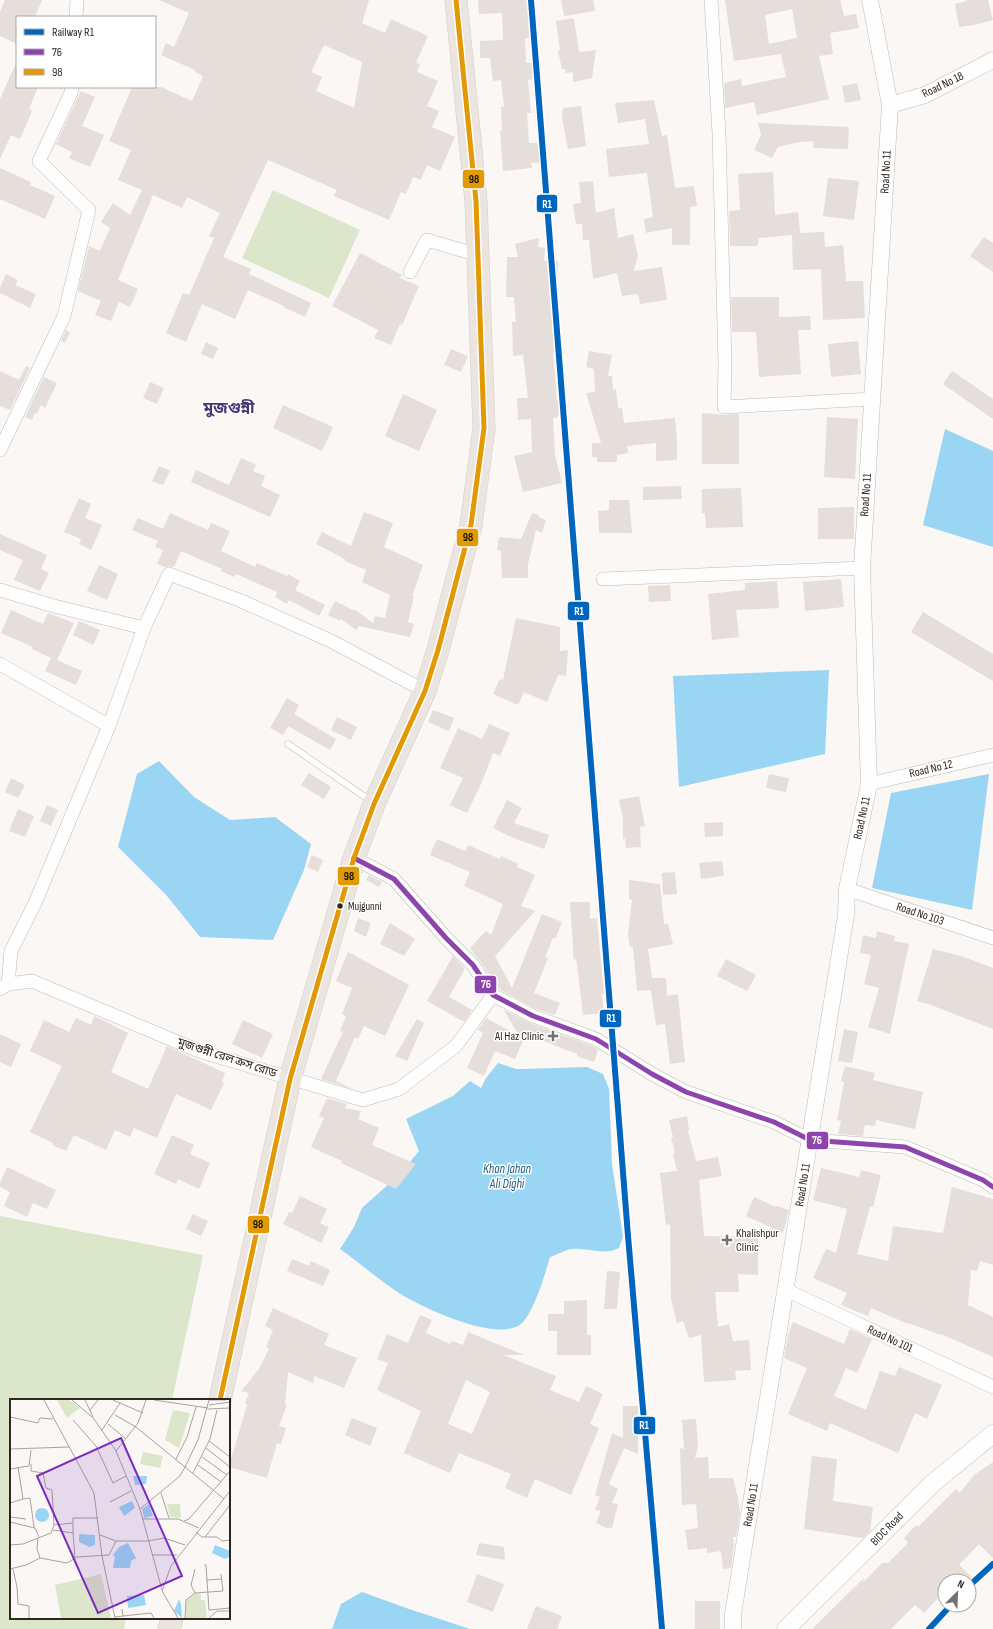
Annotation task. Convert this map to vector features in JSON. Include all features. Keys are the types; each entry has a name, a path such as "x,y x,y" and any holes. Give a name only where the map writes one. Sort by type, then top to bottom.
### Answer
{"highway":[{"path":"220,1399 290,1078 354,858 374,804 425,691 438,650 471,525 484,428 476,201 456,0"},
{"path":"170,1629 172,1619"}],"main road":[{"name":"BIDC Road","path":"786,1629 932,1483 993,1434"}],"street":[{"path":"76,16 77,0"},
{"path":"711,0 719,133 725,364 724,407 872,399"},
{"name":"Road No 11","path":"733,1629 734,1606 846,915 847,889 869,784 862,568 890,105 870,0"},
{"name":"Road No 18","path":"890,105 925,95 993,60"},
{"path":"0,450 64,316 89,210 39,161 71,93 72,88"},
{"path":"410,272 427,240 478,255"},
{"path":"603,579 862,568"},
{"path":"4,986 11,951 35,902 109,726 144,628 169,574 239,600 317,635 425,691"},
{"path":"0,590 54,606 144,628"},
{"path":"0,664 109,726"},
{"name":"Road No 12","path":"869,784 993,755"},
{"path":"354,858 394,879 473,965 493,995 533,1016 596,1038 652,1074 686,1092 774,1122 810,1140 905,1147 983,1180 993,1187"},
{"name":"Road No 103","path":"847,889 993,938"},
{"name":"মুজগুন্নী রেল ক্রস রোড","path":"4,986 32,981 199,1052 364,1100 399,1089 456,1046 493,995"},
{"name":"Road No 101","path":"786,1290 993,1387"}],"lane":[{"path":"288,744 374,804"}],"green space":[{"path":"273,190 360,230 329,298 242,258"},
{"path":"0,1216 203,1255 172,1399 10,1399 10,1619 126,1619 124,1629 0,1629"}],"water":[{"path":"945,429 993,451 993,547 923,525"},
{"path":"829,670 825,754 679,787 673,676"},
{"path":"159,761 194,797 230,820 275,817 311,844 304,870 273,940 200,937 167,896 118,847 137,774"},
{"path":"989,774 972,910 872,888 891,793"},
{"name":"Khan Jahan Ali Dighi","path":"498,1063 516,1069 587,1067 603,1074 609,1089 612,1164 623,1237 619,1248 613,1250 601,1251 571,1249 550,1257 532,1309 523,1322 513,1328 499,1329 482,1327 464,1322 446,1316 415,1302 387,1285 340,1249 354,1227 362,1208 401,1173 419,1151 406,1119 453,1096 470,1081 481,1088 486,1078"},
{"path":"362,1592 470,1629 332,1629 341,1604"}],"building":[{"path":"5,0 42,0 35,16 16,16 16,44 0,36 0,12"},
{"path":"159,0 369,0 362,23 385,33 391,19 428,36 416,63 420,64 417,72 438,81 427,106 439,111 432,127 455,137 440,171 427,165 421,180 413,177 406,194 401,192 389,220 334,196 337,190 268,160 223,257 251,269 249,274 311,303 305,317 248,290 235,319 202,304 186,342 166,333 183,293 189,295 214,238 209,236 220,213 187,197 182,208 153,195 118,280 138,289 130,307 119,302 111,321 95,315 101,301 78,291 89,246 100,251 110,228 101,222 113,203 130,215 142,190 118,180 131,150 109,141 132,88 161,87 192,101 203,76 195,72 195,70 161,55 166,43 174,47 189,13","holes":["324,45 362,62 354,108 316,91 322,77 311,72"]},
{"path":"478,0 532,0 533,38 525,38 526,63 540,63 542,78 528,80 531,113 527,113 529,143 545,143 546,162 531,163 532,168 503,171 500,131 502,131 501,107 504,107 501,80 493,81 490,58 480,58 480,41 503,40 502,14 479,14"},
{"path":"561,0 593,0 595,11 564,16"},
{"path":"725,0 840,0 844,16 856,14 859,28 830,33 833,54 819,56 829,99 757,115 754,102 725,108 724,83 741,79 742,86 786,77 781,54 734,61","holes":["792,9 797,38 769,44 765,15"]},
{"path":"967,0 988,0 993,20 959,27 955,4"},
{"path":"574,18 579,52 596,50 592,78 573,82 573,72 566,73 565,69 562,69 558,51 560,50 556,21"},
{"path":"16,63 16,88 38,88 29,109 32,111 20,139 11,135 0,159 0,99"},
{"path":"857,83 861,100 845,103 842,86"},
{"path":"81,91 95,97 82,126 104,135 90,167 69,158 72,152 56,144"},
{"path":"654,100 662,136 667,135 675,188 694,186 697,206 690,207 690,245 672,245 672,228 646,233 644,219 653,217 647,173 609,177 606,149 649,144 645,119 618,123 615,103"},
{"path":"581,106 586,146 568,149 562,118 563,108"},
{"path":"758,123 849,127 848,149 814,148 813,141 799,142 778,147 772,158 754,150 761,135"},
{"path":"0,168 31,182 30,185 55,196 45,219 0,199"},
{"path":"773,172 775,215 798,212 800,233 824,232 825,247 843,245 846,281 863,281 865,318 823,320 821,269 793,270 792,235 759,238 757,246 730,246 729,211 740,210 738,174"},
{"path":"828,178 859,181 854,220 823,216"},
{"path":"593,181 596,213 614,208 618,238 633,234 638,255 634,271 662,267 667,300 640,304 638,294 622,296 617,273 593,279 589,240 583,240 582,224 576,224 573,204 581,203 579,182"},
{"path":"984,237 993,243 993,272 970,256"},
{"path":"539,238 538,247 545,248 544,261 558,261 556,308 552,307 556,352 553,353 557,400 566,399 568,414 558,415 558,417 553,418 555,455 562,483 523,492 514,456 532,452 531,419 518,420 517,398 528,398 523,355 513,356 512,322 516,322 514,297 506,297 507,257 518,257 515,244"},
{"path":"360,253 402,275 400,278 419,286 402,325 400,324 391,345 374,338 378,330 332,306"},
{"path":"6,274 18,280 15,285 36,294 30,308 0,293 0,288"},
{"path":"731,297 779,297 779,317 810,316 811,330 798,330 801,374 759,377 756,332 732,332"},
{"path":"66,330 70,332 65,343 61,341"},
{"path":"858,341 861,374 831,377 828,344"},
{"path":"206,342 218,348 213,359 201,354"},
{"path":"451,349 468,356 461,372 444,365"},
{"path":"589,351 612,355 608,376 612,376 613,390 616,389 618,408 622,408 624,423 675,418 677,460 656,461 656,443 627,446 628,453 617,455 617,462 597,462 597,457 592,457 592,443 601,443 586,393 595,392 594,369 586,367"},
{"path":"26,366 30,368 10,410 0,406 0,371 19,380"},
{"path":"952,371 993,399 993,419 943,384"},
{"path":"44,377 57,383 45,408 41,405 37,414 35,413 32,420 25,417"},
{"path":"150,382 164,388 157,404 143,398"},
{"path":"403,394 437,410 419,451 385,436"},
{"path":"283,405 333,427 322,451 273,428"},
{"path":"702,413 724,415 739,414 739,464 702,464"},
{"path":"827,417 858,419 855,479 824,477"},
{"path":"241,458 256,465 253,471 265,476 261,486 280,495 270,517 191,482 196,470 229,485"},
{"path":"159,466 170,471 163,485 152,481"},
{"path":"681,486 682,499 643,500 643,487"},
{"path":"741,488 743,527 706,528 705,513 702,513 702,489"},
{"path":"79,498 91,504 85,518 102,525 91,550 79,544 81,539 64,532"},
{"path":"609,500 629,500 632,533 599,533 598,511 609,510"},
{"path":"854,507 854,539 818,539 818,508"},
{"path":"364,512 393,523 384,547 423,565 412,596 414,596 408,622 414,624 410,637 359,626 356,630 341,619 340,621 328,615 335,601 353,610 354,609 373,623 375,616 385,618 390,595 362,582 366,570 345,561 345,559 316,544 322,532 351,546"},
{"path":"170,513 208,530 211,523 230,531 221,551 255,567 257,563 287,576 288,574 300,581 295,590 325,605 319,616 289,600 287,604 275,597 277,592 236,574 234,577 221,571 222,569 181,551 174,567 165,567 157,564 163,550 155,547 158,541 132,530 138,518 163,529"},
{"path":"532,513 539,515 539,517 546,520 542,533 536,530 528,564 528,578 502,578 501,551 497,550 499,537 521,539"},
{"path":"0,534 47,555 41,569 49,573 40,591 14,580 23,560 0,550"},
{"path":"99,565 118,574 107,600 87,591"},
{"path":"841,579 844,607 805,611 803,582"},
{"path":"777,581 779,608 736,610 739,637 712,640 708,594 745,590 745,583"},
{"path":"670,585 671,601 649,602 648,586"},
{"path":"11,610 43,624 48,613 74,623 57,660 82,671 76,685 45,671 51,658 32,649 33,647 1,633"},
{"path":"923,612 993,654 993,681 911,632"},
{"path":"516,618 560,627 560,651 568,650 566,676 558,675 547,702 524,692 518,705 493,694 500,679 503,680"},
{"path":"79,621 100,630 93,645 73,635"},
{"path":"287,698 299,705 294,714 336,739 330,750 288,726 283,735 270,728"},
{"path":"433,710 454,718 449,731 428,722"},
{"path":"337,717 357,727 351,740 331,730"},
{"path":"489,724 510,733 500,756 493,753 482,782 467,813 450,805 463,778 440,768 458,728 482,739"},
{"path":"309,773 331,787 324,799 301,785"},
{"path":"769,774 789,778 786,792 766,788"},
{"path":"11,778 25,785 18,798 5,792"},
{"path":"639,796 645,826 640,827 641,847 626,848 625,838 623,839 623,819 619,800"},
{"path":"507,800 522,808 514,823 549,835 544,849 511,837 493,828"},
{"path":"47,805 58,810 51,826 40,821"},
{"path":"18,809 34,816 25,837 9,831"},
{"path":"723,822 723,836 705,837 704,823"},
{"path":"437,839 465,851 468,845 500,859 501,856 518,864 517,867 535,875 521,906 535,911 495,956 512,988 542,914 562,922 556,938 553,938 545,957 548,958 534,993 560,1003 555,1015 536,1009 499,989 474,954 470,948 486,931 491,935 503,904 464,886 470,872 430,855"},
{"path":"312,855 323,860 318,872 307,867"},
{"path":"722,861 724,876 701,879 699,863"},
{"path":"675,872 677,894 663,895 662,873"},
{"path":"369,875 382,882 379,887 366,880"},
{"path":"629,880 660,884 664,924 668,924 673,944 648,949 652,978 666,978 667,996 678,994 685,1062 670,1064 665,1024 656,1025 651,990 637,991 633,947 630,947 628,935 632,900 629,899"},
{"path":"570,902 590,902 590,919 597,918 604,993 602,994 604,1013 583,1015 576,957 574,962"},
{"path":"358,918 371,923 366,937 354,931"},
{"path":"390,923 415,939 404,956 380,944"},
{"path":"877,931 895,936 894,941 909,944 890,1034 868,1027 879,988 864,984 871,955 860,953 863,935 876,938"},
{"path":"933,949 961,956 993,968 993,1029 917,1001"},
{"path":"348,952 409,985 385,1036 364,1026 358,1039 355,1037 336,1081 353,1089 321,1079 343,1032 340,1031 346,1016 342,1014 352,988 336,981"},
{"path":"453,956 465,969 449,997 472,1010 464,1022 427,1001"},
{"path":"726,959 756,975 747,991 717,976"},
{"path":"504,1010 530,1023 592,1046 598,1050 594,1062 526,1034 515,1059 495,1051 484,1076 467,1068 483,1033 478,1030 486,1018 519,1036"},
{"path":"94,1016 128,1033 111,1072 148,1089 167,1046 225,1073 222,1082 224,1083 211,1110 176,1094 157,1138 134,1128 130,1137 115,1130 106,1150 74,1135 66,1151 52,1145 53,1143 30,1132 62,1066 30,1051 44,1020 69,1032 76,1018 91,1025"},
{"path":"417,1019 424,1023 407,1061 395,1056"},
{"path":"243,1020 273,1034 262,1058 232,1044"},
{"path":"844,1029 858,1032 852,1063 838,1061"},
{"path":"0,1034 21,1044 11,1067 0,1062"},
{"path":"845,1066 875,1073 873,1080 923,1092 915,1129 876,1120 875,1126 865,1125 863,1136 838,1134 841,1121 837,1120 844,1082 841,1081"},
{"path":"327,1098 347,1104 345,1108 361,1111 358,1119 379,1128 372,1145 416,1164 396,1189 311,1147 324,1118 319,1116"},
{"path":"687,1116 688,1131 696,1161 718,1157 722,1176 699,1180 704,1236 758,1237 758,1275 738,1274 739,1292 715,1292 718,1327 729,1324 733,1341 749,1340 751,1370 735,1371 736,1380 704,1382 701,1335 689,1338 683,1321 677,1323 671,1298 670,1224 666,1225 660,1173 677,1171 673,1154 675,1153 671,1138 673,1137 669,1120"},
{"path":"172,1135 194,1145 190,1154 210,1163 199,1189 178,1179 176,1184 154,1174"},
{"path":"7,1167 56,1190 47,1209 33,1203 27,1217 4,1206 10,1192 0,1187 0,1183"},
{"path":"821,1168 859,1177 861,1170 881,1175 873,1207 870,1207 857,1254 888,1261 893,1226 943,1233 952,1187 993,1199 993,1265 980,1261 977,1271 971,1270 968,1305 993,1317 993,1357 941,1334 908,1324 871,1308 868,1316 841,1305 847,1293 813,1278 826,1249 836,1253 847,1209 813,1200"},
{"path":"300,1196 327,1209 320,1223 329,1227 321,1243 283,1224 289,1212 292,1213"},
{"path":"754,1197 776,1207 789,1210 783,1233 746,1216"},
{"path":"193,1214 208,1221 201,1236 186,1229"},
{"path":"292,1259 309,1266 311,1261 330,1270 323,1286 287,1271"},
{"path":"607,1271 620,1272 617,1309 604,1309"},
{"path":"587,1300 587,1335 591,1335 591,1355 557,1355 557,1331 548,1331 548,1314 564,1314 564,1301"},
{"path":"273,1308 329,1334 324,1345 357,1358 344,1388 314,1376 313,1383 288,1372 285,1405 287,1405 279,1426 286,1428 281,1444 277,1443 267,1478 230,1467 230,1463 247,1405 245,1403 249,1393 241,1391 259,1369 269,1349 266,1347 273,1330 265,1326"},
{"path":"420,1315 432,1320 426,1333 450,1344 452,1341 463,1345 468,1332 524,1355 503,1355 556,1376 550,1390 579,1402 586,1386 603,1394 590,1424 599,1428 571,1495 535,1479 527,1498 505,1488 511,1474 459,1453 450,1473 404,1453 421,1411 377,1390 388,1363 377,1359 387,1334 408,1343","holes":["466,1380 490,1392 472,1434 448,1424"]},
{"path":"793,1322 844,1344 850,1329 872,1339 857,1373 846,1368 834,1396 866,1410 880,1371 895,1376 899,1367 942,1385 927,1419 915,1413 898,1453 830,1423 827,1431 788,1414 807,1368 784,1358 788,1335"},
{"path":"623,1406 638,1406 638,1454 624,1448 609,1484 618,1489 612,1503 618,1504 612,1528 610,1527 609,1529 596,1523 601,1511 595,1510 600,1497 595,1495 612,1433 623,1438"},
{"path":"352,1418 377,1428 370,1446 345,1435"},
{"path":"696,1419 698,1447 695,1458 708,1457 709,1478 733,1478 738,1498 740,1513 736,1537 733,1537 734,1545 731,1568 723,1569 721,1551 707,1553 707,1548 688,1550 685,1530 698,1528 696,1504 682,1505 680,1448 684,1449 682,1420"},
{"path":"812,1456 837,1459 833,1501 873,1507 870,1531 863,1538 804,1529"},
{"path":"993,1462 993,1558 979,1544 959,1565 968,1573 937,1573 937,1599 924,1613 915,1605 891,1629 812,1629 864,1578 863,1583 882,1563 888,1563 908,1543 904,1538 916,1525 918,1527 956,1489 960,1493 974,1475"},
{"path":"479,1543 504,1547 505,1560 476,1555"},
{"path":"477,1574 504,1584 493,1612 467,1602"},
{"path":"695,1601 720,1601 720,1629 695,1629"},
{"path":"536,1606 562,1616 557,1629 527,1629"}],"rail line":[{"name":"R1","path":"531,0 628,1236 662,1629"},
{"name":"R1","path":"977,1579 993,1564"},
{"name":"R1","path":"929,1629 944,1613"}],"transit line":[{"name":"98","path":"220,1399 290,1079 354,858 374,804 425,691 438,650 471,525 484,428 476,201 456,0"},
{"name":"76","path":"354,858 394,879 446,938 473,965 493,995 533,1016 596,1039 652,1074 686,1092 774,1122 810,1140 905,1147 983,1180 993,1187"}],"place":[{"name":"Mujgunni","path":"340,906"},
{"name":"Al Haz Clinic","path":"553,1036"},
{"name":"Khalishpur Clinic","path":"727,1240"}],"district":[{"name":"মুজগুন্নী","path":"229,408"}]}
